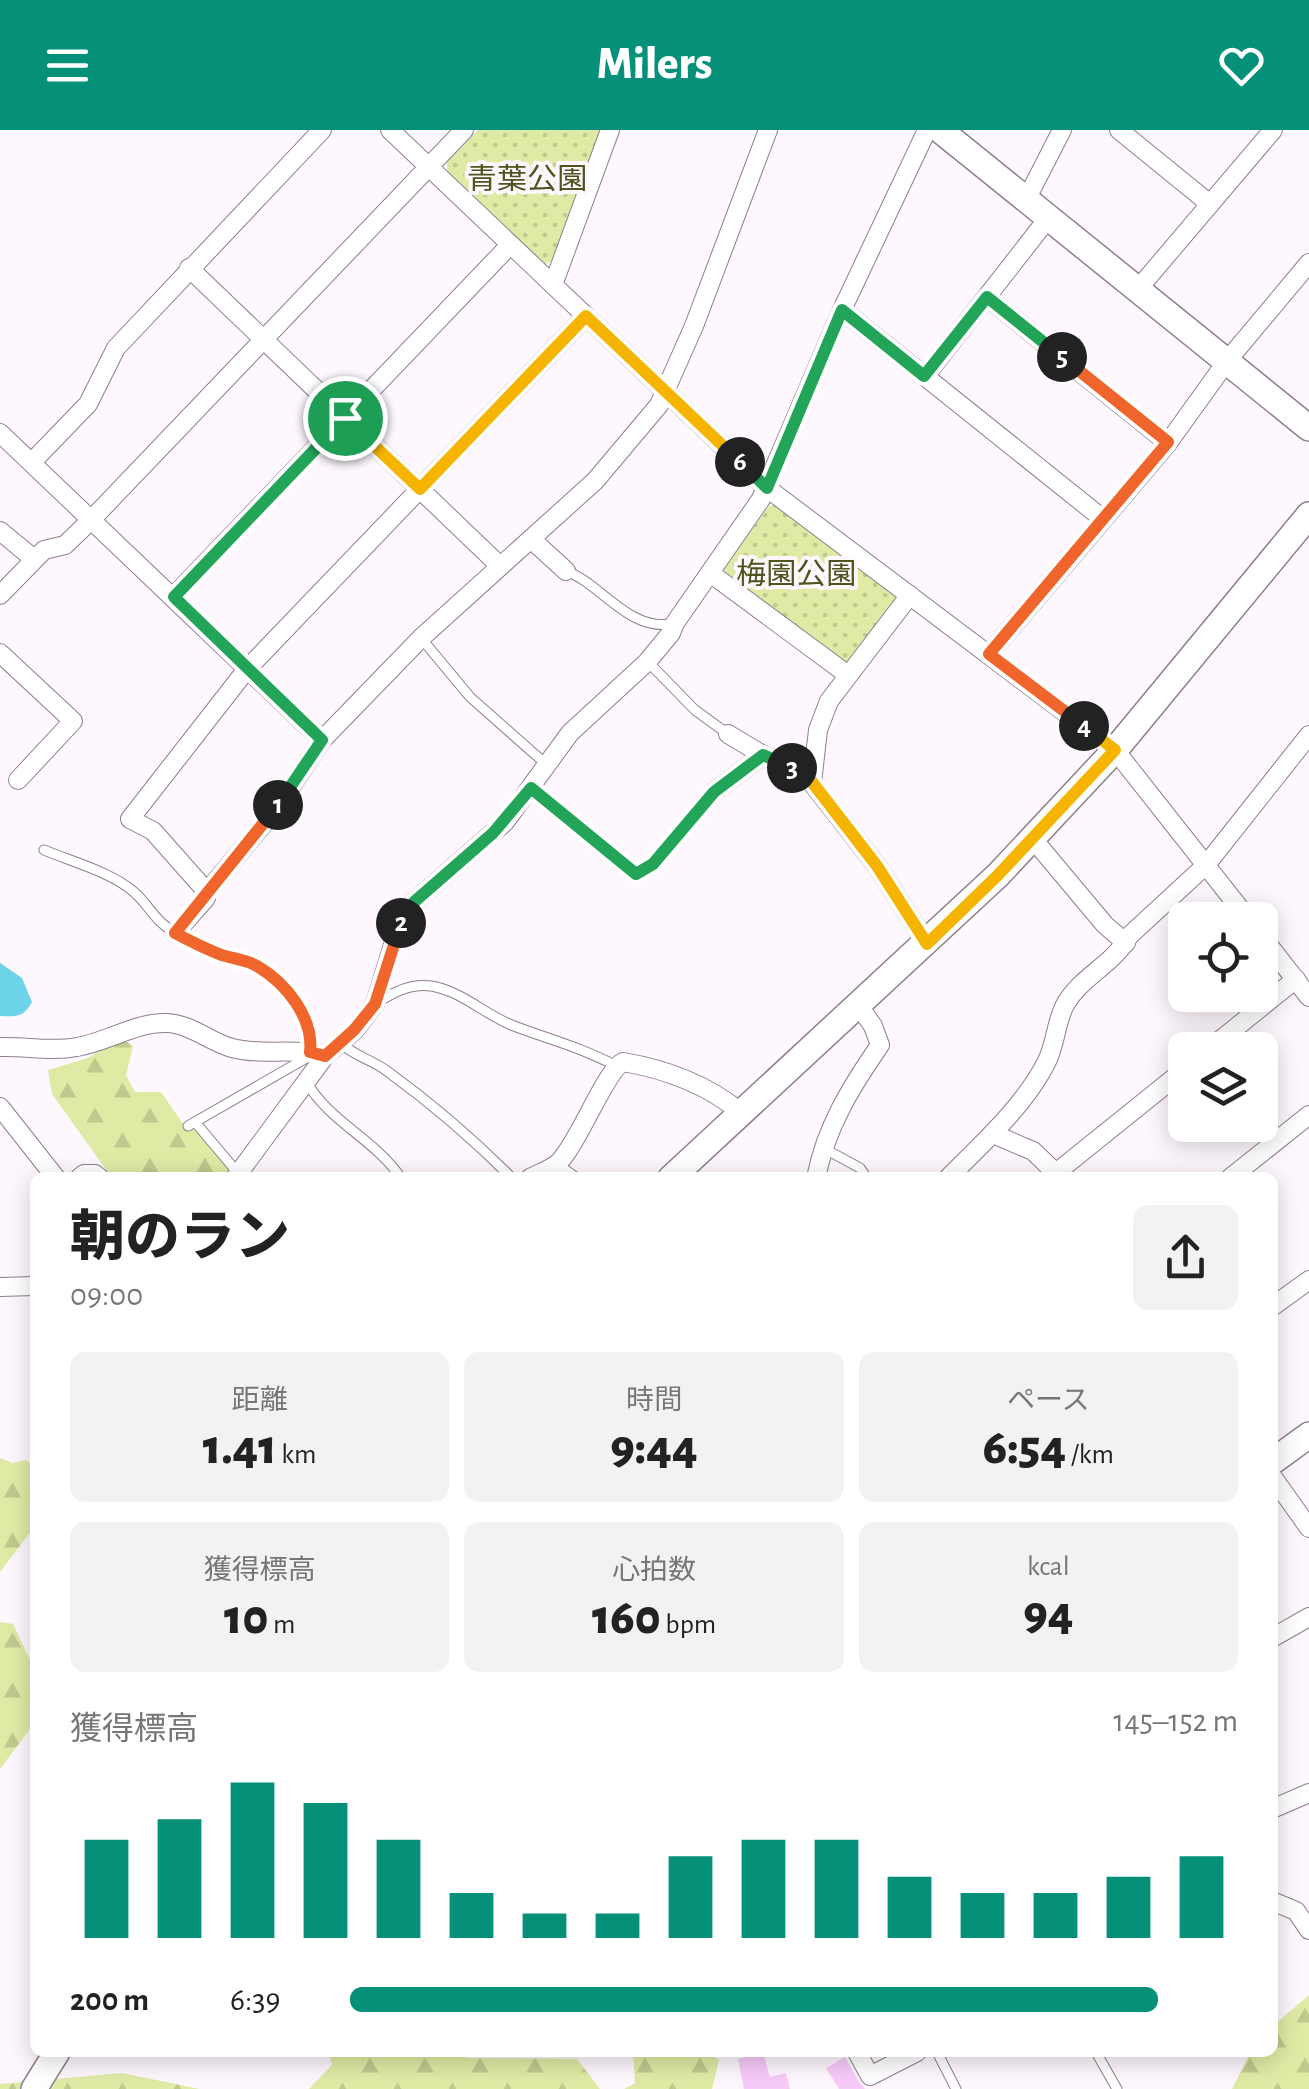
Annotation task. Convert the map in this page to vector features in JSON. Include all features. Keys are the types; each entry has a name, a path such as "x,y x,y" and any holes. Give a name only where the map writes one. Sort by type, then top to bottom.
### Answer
{"street":[{"path":"32,462 88,404 116,348 322,130"},
{"path":"390,130 767,488 1115,750 1235,902"},
{"path":"0,594 44,550 65,545 92,520 464,130"},
{"path":"553,285 610,130"},
{"path":"175,933 276,809 322,740 421,638 594,481 666,393 768,130"},
{"path":"239,1172 306,1081 322,1051 375,1004 406,912 505,822 570,733 647,662 672,633 767,488 842,310 927,130"},
{"path":"940,130 1309,428"},
{"path":"1026,200 1062,130"},
{"path":"1119,130 1210,204"},
{"path":"1141,147 1155,130"},
{"path":"1138,289 1272,130"},
{"path":"924,376 1048,217"},
{"path":"174,597 510,245"},
{"path":"989,654 1168,442 1227,360 1309,263"},
{"path":"189,268 500,566"},
{"path":"987,297 1168,442"},
{"path":"842,310 1102,519"},
{"path":"207,892 153,831 130,819 247,668 586,316"},
{"path":"0,433 322,740"},
{"path":"677,1172 927,944 1032,840 1115,750 1309,515"},
{"path":"0,532 34,559"},
{"path":"531,539 566,572"},
{"path":"710,573 848,675"},
{"path":"812,782 821,717 910,595"},
{"path":"0,653 72,721 18,780"},
{"path":"728,734 812,782 877,866 927,944"},
{"path":"954,1172 993,1134 1046,1064 1064,1006 1206,865 1309,735"},
{"path":"714,792 763,755"},
{"path":"1032,840 1105,926 1126,943"},
{"path":"1278,956 1309,997"},
{"path":"1230,1032 1296,979"},
{"path":"817,1172 838,1108 880,1045 859,1006"},
{"path":"0,1047 73,1048 150,1024 167,1023 182,1025 228,1047 246,1051 322,1051"},
{"path":"542,1172 557,1164 592,1114 616,1066 624,1062 670,1074 724,1097 741,1113"},
{"path":"1063,1172 1168,1082"},
{"path":"0,1108 51,1172"},
{"path":"1237,1172 1309,1114"},
{"path":"993,1134 1034,1151 1056,1172"},
{"path":"1278,1303 1309,1280"},
{"path":"0,1287 30,1286"},
{"path":"1278,1458 1309,1435"},
{"path":"1278,1484 1309,1528"},
{"path":"1278,1634 1309,1616"},
{"path":"1278,1807 1309,1794"},
{"path":"1278,1904 1296,1912 1309,1930"},
{"path":"34,2089 56,2057"},
{"path":"42,2089 57,2057"},
{"path":"860,2057 870,2076 907,2057"}],"lane":[{"path":"566,572 623,612 661,626 675,623"},
{"path":"421,638 470,697 547,765"},
{"path":"647,662 695,710 728,734"},
{"path":"531,788 636,874 653,864 714,792"},
{"path":"44,850 124,885 140,898 154,920 175,933 224,956 256,965 292,999 307,1021 311,1038 322,1051"},
{"path":"375,1004 409,986 449,990 512,1026 560,1041 616,1066"},
{"path":"233,1172 192,1124 322,1051 353,1054 383,1068 464,1132 506,1172"},
{"path":"306,1081 330,1111 395,1172"},
{"path":"823,1147 863,1172"},
{"path":"557,1164 568,1172"},
{"path":"940,2057 956,2089"},
{"path":"1099,2057 1118,2089"}],"green space":[{"name":"青葉公園","path":"478,130 602,130 551,262 543,265 447,171 447,162"},
{"name":"梅園公園","path":"777,505 896,595 898,603 850,664 843,664 726,577 724,569 769,506"},
{"path":"121,1038 133,1046 126,1075 135,1092 161,1092 188,1131 196,1128 229,1169 107,1171 52,1094 48,1070 88,1058"},
{"path":"0,1458 13,1463 26,1460 30,1464 30,1533 0,1572"},
{"path":"0,1622 13,1624 30,1660 30,1729 0,1769"},
{"path":"1309,1995 1309,2089 1232,2089 1248,2057 1278,2057 1278,2022"},
{"path":"330,2057 577,2059 600,2089 309,2089 332,2065"},
{"path":"633,2057 719,2060 712,2089 624,2089 635,2083"},
{"path":"122,2073 200,2089 0,2089 0,2084"}],"water":[{"path":"0,963 22,978 32,1002 19,1015 0,1016"}],"building":[{"path":"764,2057 770,2077 786,2073 790,2089 744,2089 738,2059"},
{"path":"845,2057 865,2089 839,2089 826,2068"}],"route":[{"path":"987,297 1168,442 989,654 1115,750 927,944 877,866 812,782 791,767 763,755 714,792 653,864 636,874 531,788 505,822 406,912 375,1004 354,1030 325,1056 310,1052 307,1021 266,973 256,965 224,956 175,933 276,809 322,740 174,597 345,418 420,489 586,316 767,488 842,310 924,376 987,297"}]}
